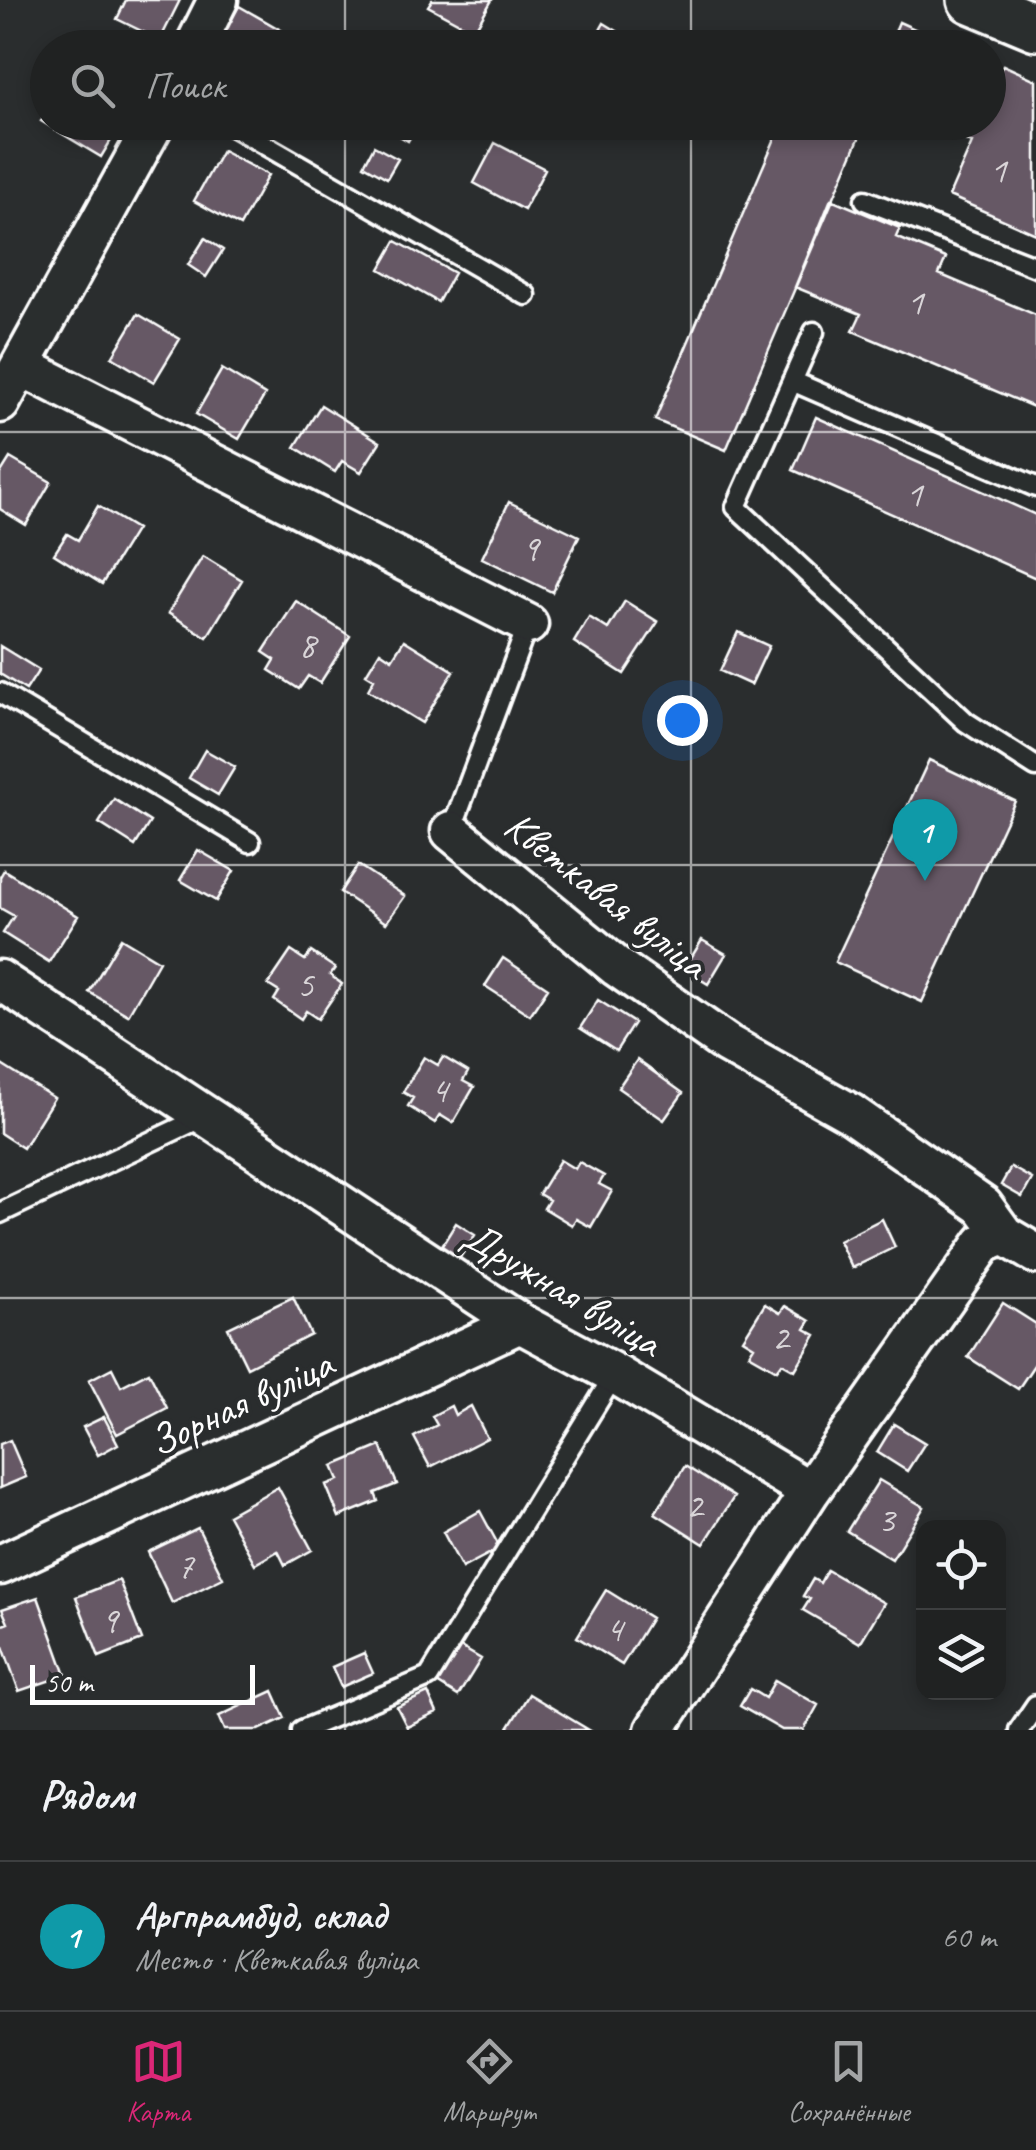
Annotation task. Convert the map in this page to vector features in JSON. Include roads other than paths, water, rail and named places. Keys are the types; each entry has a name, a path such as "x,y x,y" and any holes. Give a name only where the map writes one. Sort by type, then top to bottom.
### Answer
{"street":[{"path":"203,30 218,0"},
{"path":"972,0 1036,27"},
{"path":"0,402 34,372 146,140"},
{"name":"Кветкавая вуліца","path":"34,372 528,624"},
{"name":"Кветкавая вуліца","path":"451,831 617,967 727,1044 850,1113 983,1206 1020,1245"},
{"name":"Дружная вуліца","path":"0,980 520,1323 615,1374 810,1491"},
{"path":"655,1730 810,1491 984,1243 1020,1245"},
{"name":"Зорная вуліца","path":"0,1565 520,1323"}],"lane":[{"path":"255,140 526,295"},
{"path":"865,200 1036,267"},
{"path":"814,332 736,507 966,722 1036,767"},
{"path":"792,381 1036,487"},
{"name":"Кветкавая вуліца","path":"451,831 528,624"},
{"path":"0,693 250,842"},
{"path":"0,1213 207,1115"},
{"path":"302,1730 429,1677 615,1374"},
{"path":"1020,1730 1036,1705"}],"place":[{"name":"Аргпрамбуд, склад","path":"925,881"}]}
